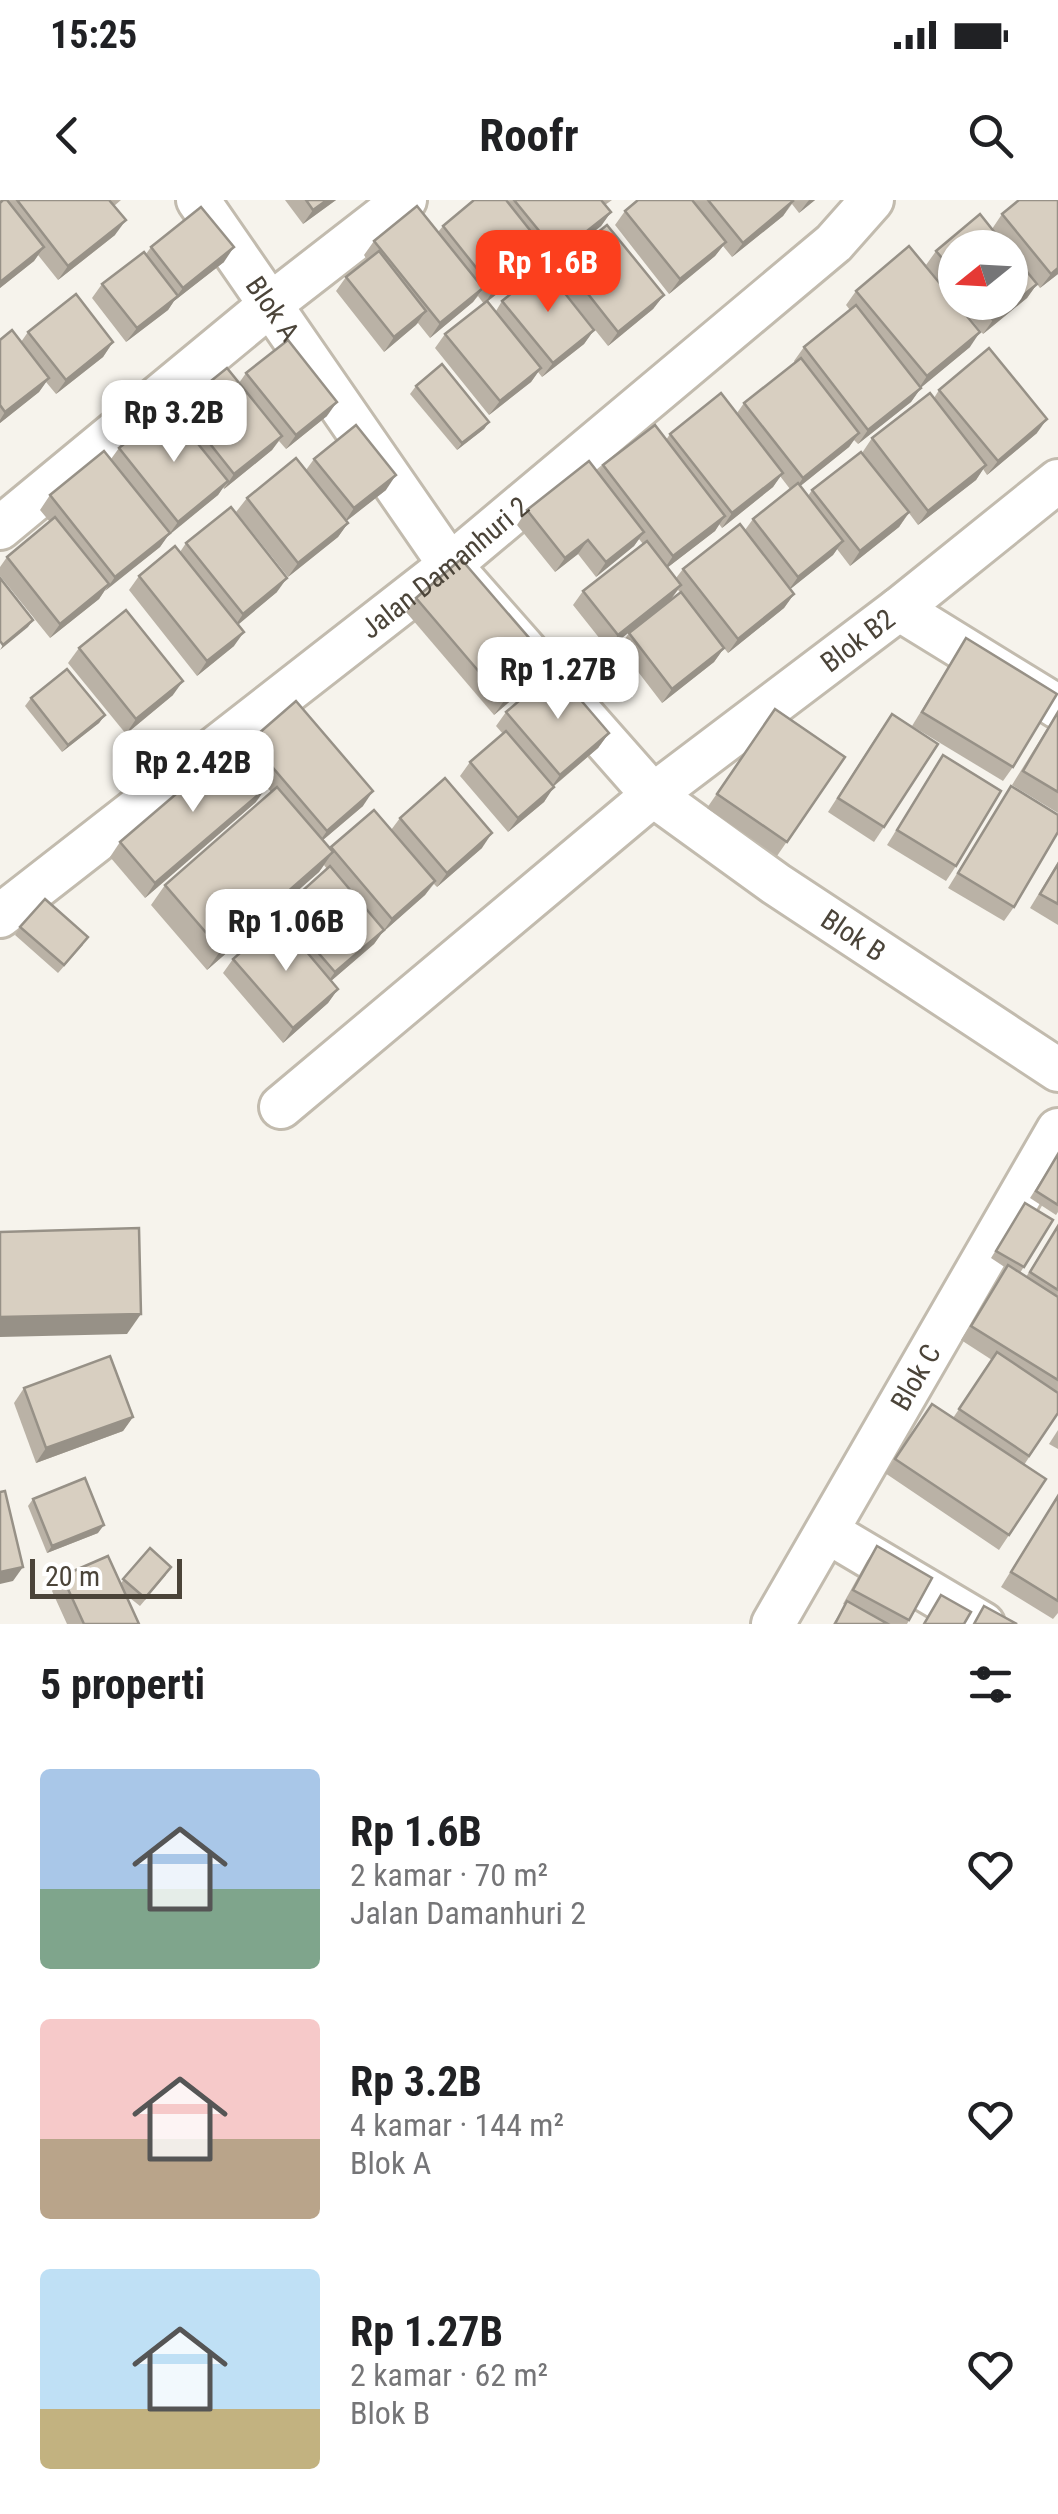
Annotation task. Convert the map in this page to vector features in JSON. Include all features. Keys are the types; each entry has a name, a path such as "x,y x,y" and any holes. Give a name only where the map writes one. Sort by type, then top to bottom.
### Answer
{"street":[{"name":"Blok A","path":"198,200 450,565 653,795"},
{"path":"0,528 271,304 405,200"},
{"name":"Jalan Damanhuri 2","path":"0,916 450,565 834,243 872,200"},
{"name":"Blok B2","path":"280,1106 653,795 899,609 1058,481"},
{"path":"899,609 1058,707"},
{"name":"Blok B","path":"653,795 776,884 1058,1070"},
{"name":"Blok C","path":"773,1624 1058,1130"},
{"path":"828,1532 983,1624"}],"building":[{"path":"7,200 44,247 0,282 0,203"},
{"path":"17,200 109,200 126,220 68,266"},
{"path":"306,200 327,200 313,210"},
{"path":"474,200 506,200 545,249 494,290 443,226"},
{"path":"514,200 601,200 611,212 558,254"},
{"path":"638,200 692,200 726,242 680,279 625,211"},
{"path":"708,200 792,200 793,201 743,243"},
{"path":"1019,200 1058,200 1058,268 1051,274 1028,246 1028,230 1015,230 1002,214"},
{"path":"417,206 483,288 440,323 374,241"},
{"path":"201,207 234,247 183,288 151,247"},
{"path":"980,214 993,230 961,230"},
{"path":"607,225 664,295 618,332 562,261"},
{"path":"909,246 938,281 938,320 970,320 980,332 927,376 856,291"},
{"path":"379,251 426,311 394,337 346,277"},
{"path":"144,252 178,296 137,328 102,284"},
{"path":"544,267 594,330 553,363 502,301"},
{"path":"1028,273 1037,284 1028,291"},
{"path":"76,294 113,342 66,380 28,332"},
{"path":"487,301 541,368 500,401 445,334"},
{"path":"856,305 921,388 868,430 804,347"},
{"path":"12,330 49,378 5,412 0,405 0,340"},
{"path":"288,340 337,402 296,435 246,373"},
{"path":"989,348 1047,419 998,461 939,390"},
{"path":"801,358 859,433 803,478 744,403"},
{"path":"442,364 489,422 462,443 416,386"},
{"path":"227,368 282,436 234,474 180,406"},
{"path":"721,393 783,473 732,513 670,434"},
{"path":"930,393 986,465 928,511 872,438"},
{"path":"169,408 228,481 178,522 119,448"},
{"path":"356,425 396,475 354,508 314,459"},
{"path":"655,425 725,516 673,556 603,465"},
{"path":"104,451 170,533 115,577 50,495"},
{"path":"861,452 909,512 860,551 812,490"},
{"path":"296,458 348,523 298,563 247,498"},
{"path":"589,461 644,532 606,562 588,540 565,558 527,510"},
{"path":"798,483 843,541 798,577 753,519"},
{"path":"231,507 287,578 243,614 186,543"},
{"path":"55,517 109,584 60,624 7,557"},
{"path":"740,524 794,594 738,639 683,569"},
{"path":"647,541 681,585 618,635 583,591"},
{"path":"175,546 244,632 207,661 139,576"},
{"path":"461,559 549,661 504,701 416,598"},
{"path":"0,578 33,620 3,645 0,641"},
{"path":"681,592 724,648 672,689 629,633"},
{"path":"126,610 183,681 136,719 79,648"},
{"path":"966,638 1057,694 1013,767 922,712"},
{"path":"67,669 105,715 68,745 31,698"},
{"path":"555,670 609,733 560,775 506,712"},
{"path":"296,701 373,791 327,831 250,741"},
{"path":"775,709 845,757 787,842 717,794"},
{"path":"1058,712 1058,792 1023,771"},
{"path":"892,714 938,744 884,827 838,798"},
{"path":"506,731 554,787 518,818 470,762"},
{"path":"231,747 266,788 155,883 120,842"},
{"path":"943,755 1001,791 956,866 897,830"},
{"path":"445,778 492,833 447,873 400,818"},
{"path":"1011,786 1058,815 1058,832 1014,907 958,873"},
{"path":"277,787 333,852 221,950 165,885"},
{"path":"374,810 435,881 392,919 331,847"},
{"path":"1058,864 1058,904 1040,894"},
{"path":"330,866 384,930 335,972 281,910"},
{"path":"45,899 88,937 64,965 20,927"},
{"path":"279,919 338,989 293,1028 233,959"},
{"path":"1058,1154 1058,1205 1036,1191"},
{"path":"1025,1203 1053,1220 1024,1267 996,1251"},
{"path":"1058,1226 1058,1290 1030,1272"},
{"path":"139,1228 141,1314 0,1317 0,1232"},
{"path":"1008,1265 1058,1297 1058,1380 971,1326"},
{"path":"997,1352 1058,1393 1058,1413 1029,1456 959,1409"},
{"path":"110,1356 133,1417 46,1448 24,1388"},
{"path":"932,1404 1046,1479 1009,1535 895,1459"},
{"path":"85,1478 104,1525 52,1546 33,1499"},
{"path":"5,1491 23,1567 0,1572 0,1492"},
{"path":"1058,1496 1058,1601 1011,1572"},
{"path":"877,1546 932,1578 909,1620 853,1590"},
{"path":"150,1548 171,1567 145,1598 123,1579"},
{"path":"108,1556 139,1624 84,1624 62,1576"},
{"path":"941,1595 971,1612 964,1624 924,1624"},
{"path":"847,1601 888,1624 835,1624"},
{"path":"984,1606 1017,1624 974,1624"}]}
